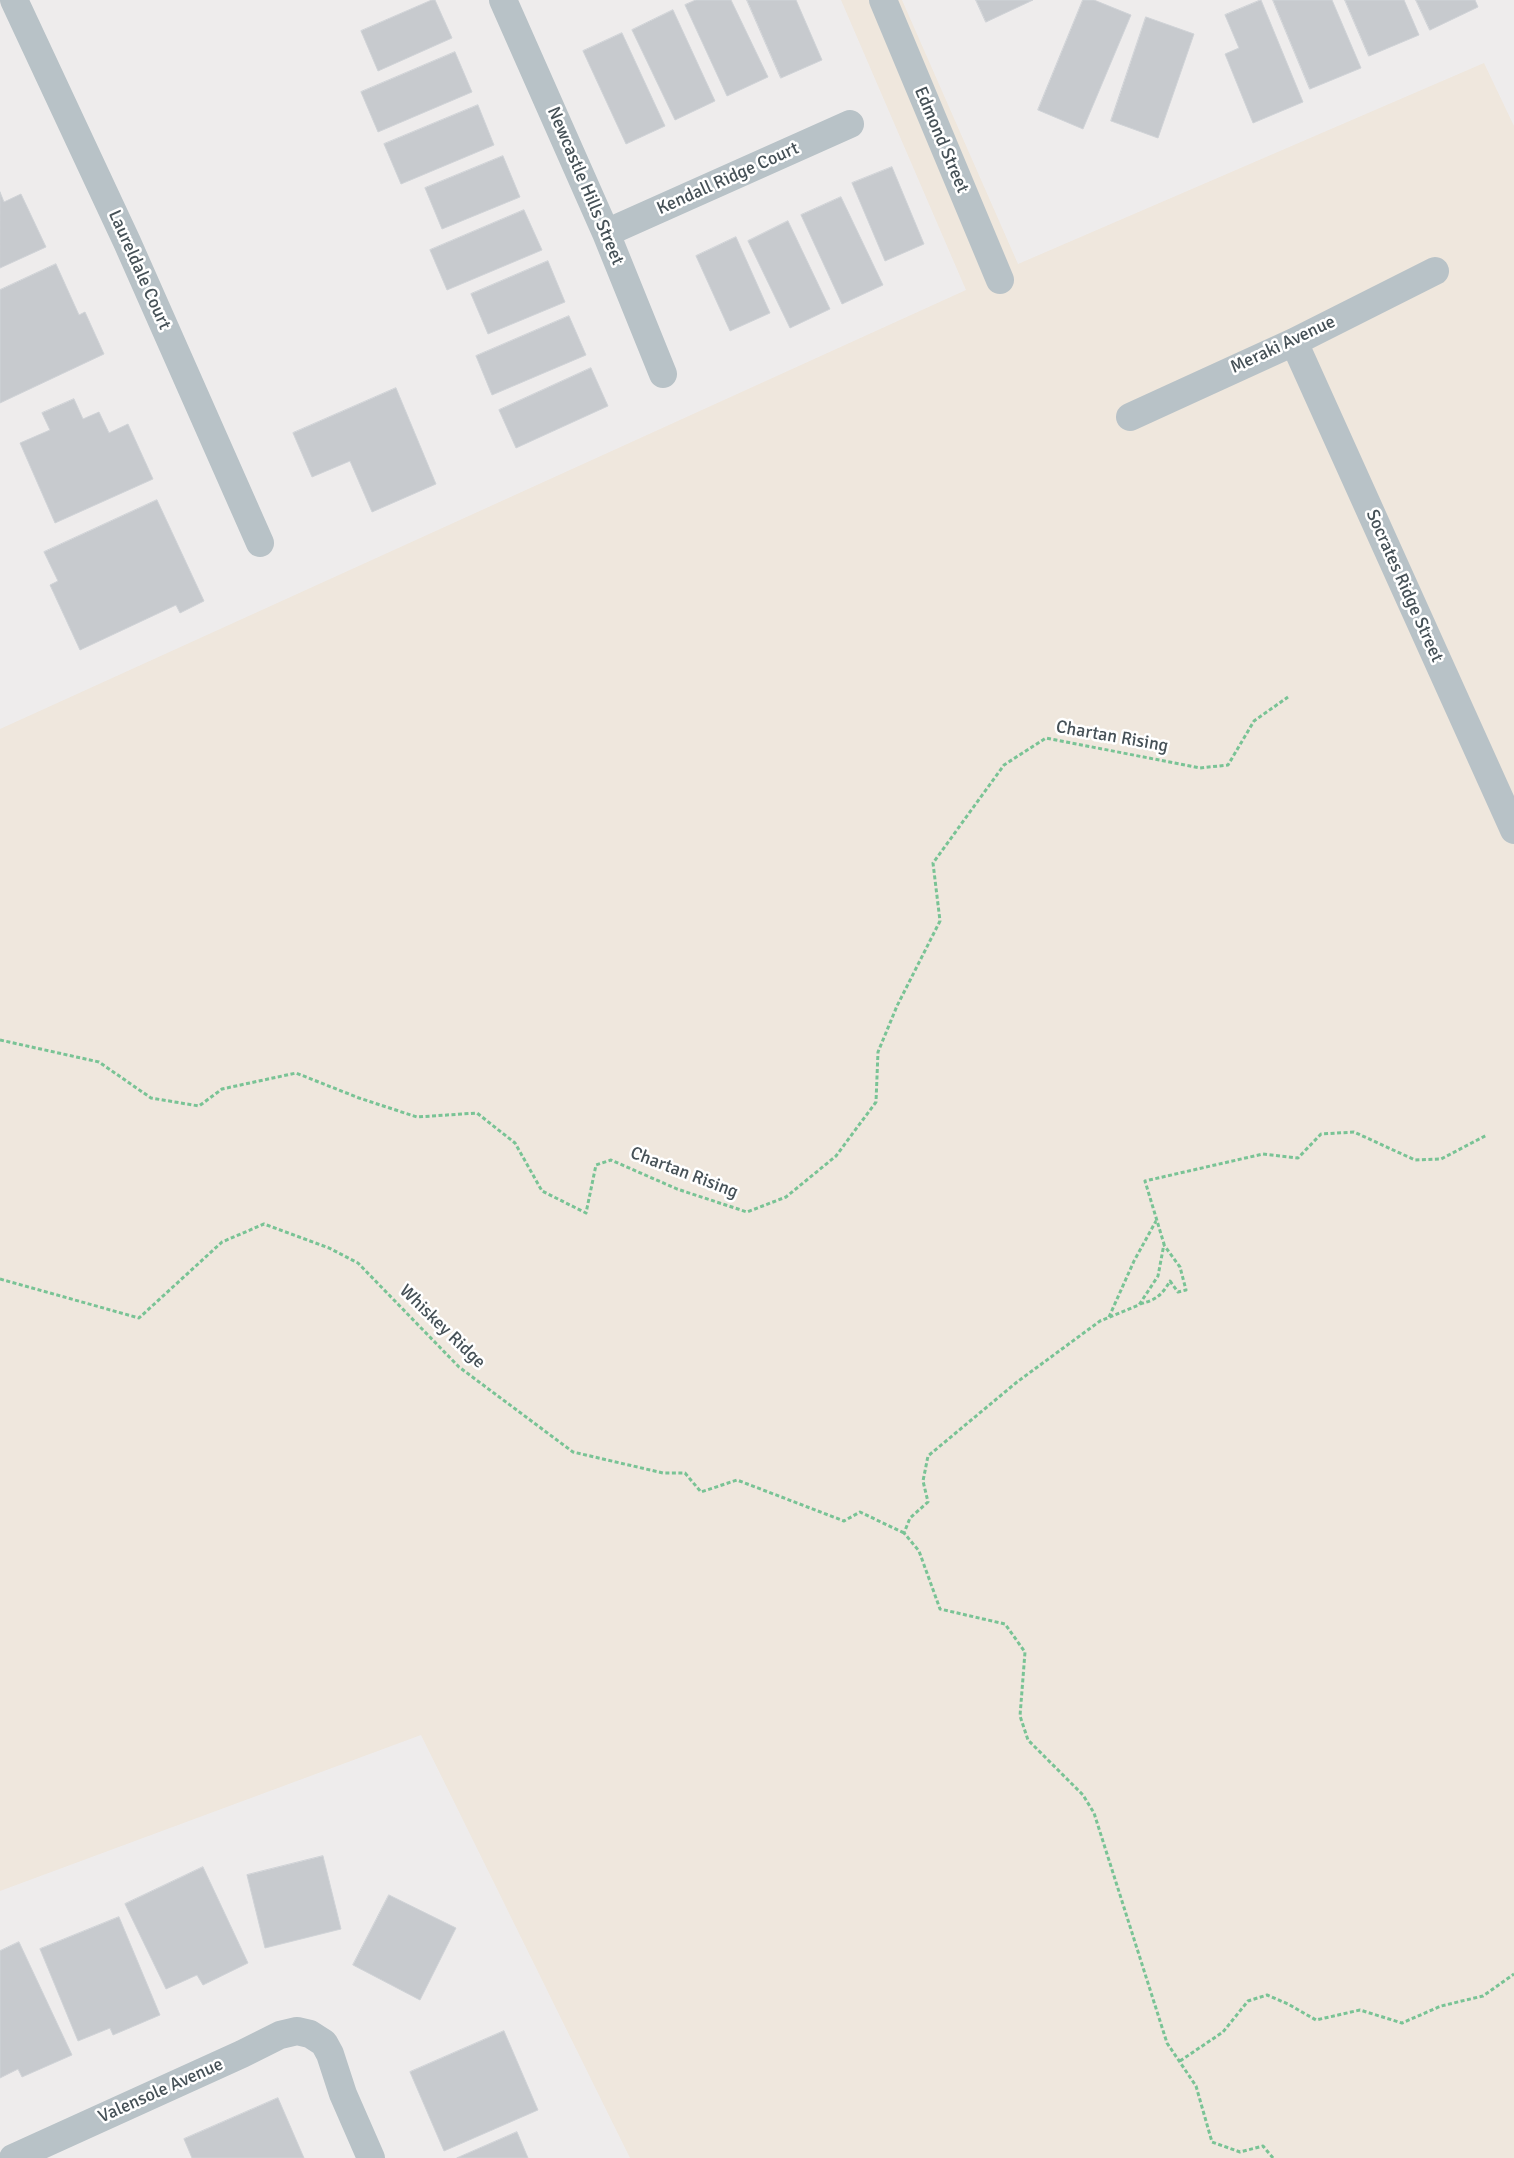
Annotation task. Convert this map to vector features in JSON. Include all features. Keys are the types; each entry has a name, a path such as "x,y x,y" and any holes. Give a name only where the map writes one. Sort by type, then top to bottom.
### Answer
{"street":[{"name":"Laureldale Court","path":"14,0 127,242 260,543"},
{"name":"Newcastle Hills Street","path":"503,0 606,233 663,374"},
{"name":"Edmond Street","path":"883,0 1000,280"},
{"name":"Kendall Ridge Court","path":"606,233 850,124"},
{"name":"Meraki Avenue","path":"1130,417 1294,342 1435,271"},
{"name":"Socrates Ridge Street","path":"1294,342 1514,830"},
{"name":"Valensole Avenue","path":"14,2158 280,2035 297,2031 310,2034 324,2043 330,2054 343,2094 371,2158"}],"path":[{"name":"Chartan Rising","path":"0,1040 99,1062 151,1098 199,1106 222,1089 296,1073 359,1098 417,1116 477,1113 515,1143 542,1191 586,1213 596,1165 611,1160 677,1189 747,1212 786,1197 836,1156 876,1102 878,1052 897,1006 940,921 933,862 1004,765 1046,738 1200,768 1228,765 1254,722 1288,697"},
{"path":"1273,2158 1263,2146 1240,2152 1212,2142 1196,2086 1167,2043 1094,1813 1083,1795 1028,1740 1020,1716 1025,1652 1005,1624 940,1609 918,1551 904,1533 910,1518 928,1502 924,1481 928,1456 1017,1382 1100,1321 1153,1301 1164,1293 1170,1281 1178,1292 1186,1290 1180,1267 1164,1244 1145,1182 1263,1154 1298,1158 1322,1134 1354,1132 1414,1160 1442,1159 1486,1135"},
{"path":"1109,1317 1134,1261 1157,1220"},
{"name":"Whiskey Ridge","path":"0,1278 139,1318 222,1242 264,1224 329,1248 358,1263 458,1367 573,1452 664,1473 685,1473 701,1492 737,1480 844,1521 860,1512 904,1533"},
{"path":"1139,1305 1158,1276 1164,1244"},
{"path":"1180,2061 1223,2032 1248,2001 1267,1995 1288,2004 1316,2020 1360,2010 1402,2022 1441,2006 1482,1996 1514,1974"}],"sand":[{"path":"841,0 902,0 1018,264 1484,63 1514,126 1514,2158 630,2158 421,1735 0,1891 0,729 966,290"}],"building":[{"path":"435,0 452,38 378,71 361,31"},
{"path":"696,0 731,0 768,77 727,96 685,5"},
{"path":"747,0 796,0 822,60 781,78"},
{"path":"976,0 1033,0 986,22"},
{"path":"1083,0 1094,0 1131,15 1083,129 1038,110"},
{"path":"1261,0 1303,102 1253,123 1225,54 1239,48 1225,15"},
{"path":"1273,0 1332,0 1361,68 1310,89"},
{"path":"1345,0 1404,0 1419,35 1369,56"},
{"path":"1416,0 1475,0 1478,7 1430,30"},
{"path":"673,10 715,101 675,120 632,30"},
{"path":"1146,17 1194,34 1158,138 1111,121"},
{"path":"622,33 665,126 626,144 583,51"},
{"path":"455,52 472,92 378,132 361,92"},
{"path":"478,105 494,145 401,184 384,144"},
{"path":"503,156 520,197 442,229 425,188"},
{"path":"892,167 924,244 885,261 852,183"},
{"path":"0,192 4,202 21,194 46,247 0,268"},
{"path":"841,197 883,285 842,304 801,215"},
{"path":"524,210 542,250 447,290 430,250"},
{"path":"788,221 830,309 790,328 748,241"},
{"path":"736,237 770,313 730,331 696,256"},
{"path":"548,261 565,302 488,334 471,294"},
{"path":"56,264 79,315 85,312 104,354 0,403 0,290"},
{"path":"569,316 586,355 492,395 476,356"},
{"path":"591,368 608,406 516,448 499,410"},
{"path":"396,388 436,484 372,512 350,461 312,477 293,433"},
{"path":"74,399 83,419 99,412 109,433 128,424 153,479 55,523 20,443 50,430 42,413"},
{"path":"157,500 204,601 180,613 176,605 80,650 50,585 58,581 44,552"},
{"path":"323,1856 341,1929 265,1948 247,1875"},
{"path":"203,1867 248,1963 203,1985 197,1975 166,1989 125,1904"},
{"path":"389,1895 456,1928 420,2000 353,1965"},
{"path":"119,1917 160,2015 113,2035 110,2028 78,2041 40,1949"},
{"path":"19,1942 72,2055 22,2077 18,2069 0,2078 0,1951"},
{"path":"504,2031 538,2110 444,2151 410,2072"},
{"path":"278,2098 304,2158 192,2158 184,2139"},
{"path":"517,2132 528,2158 457,2158"}]}
